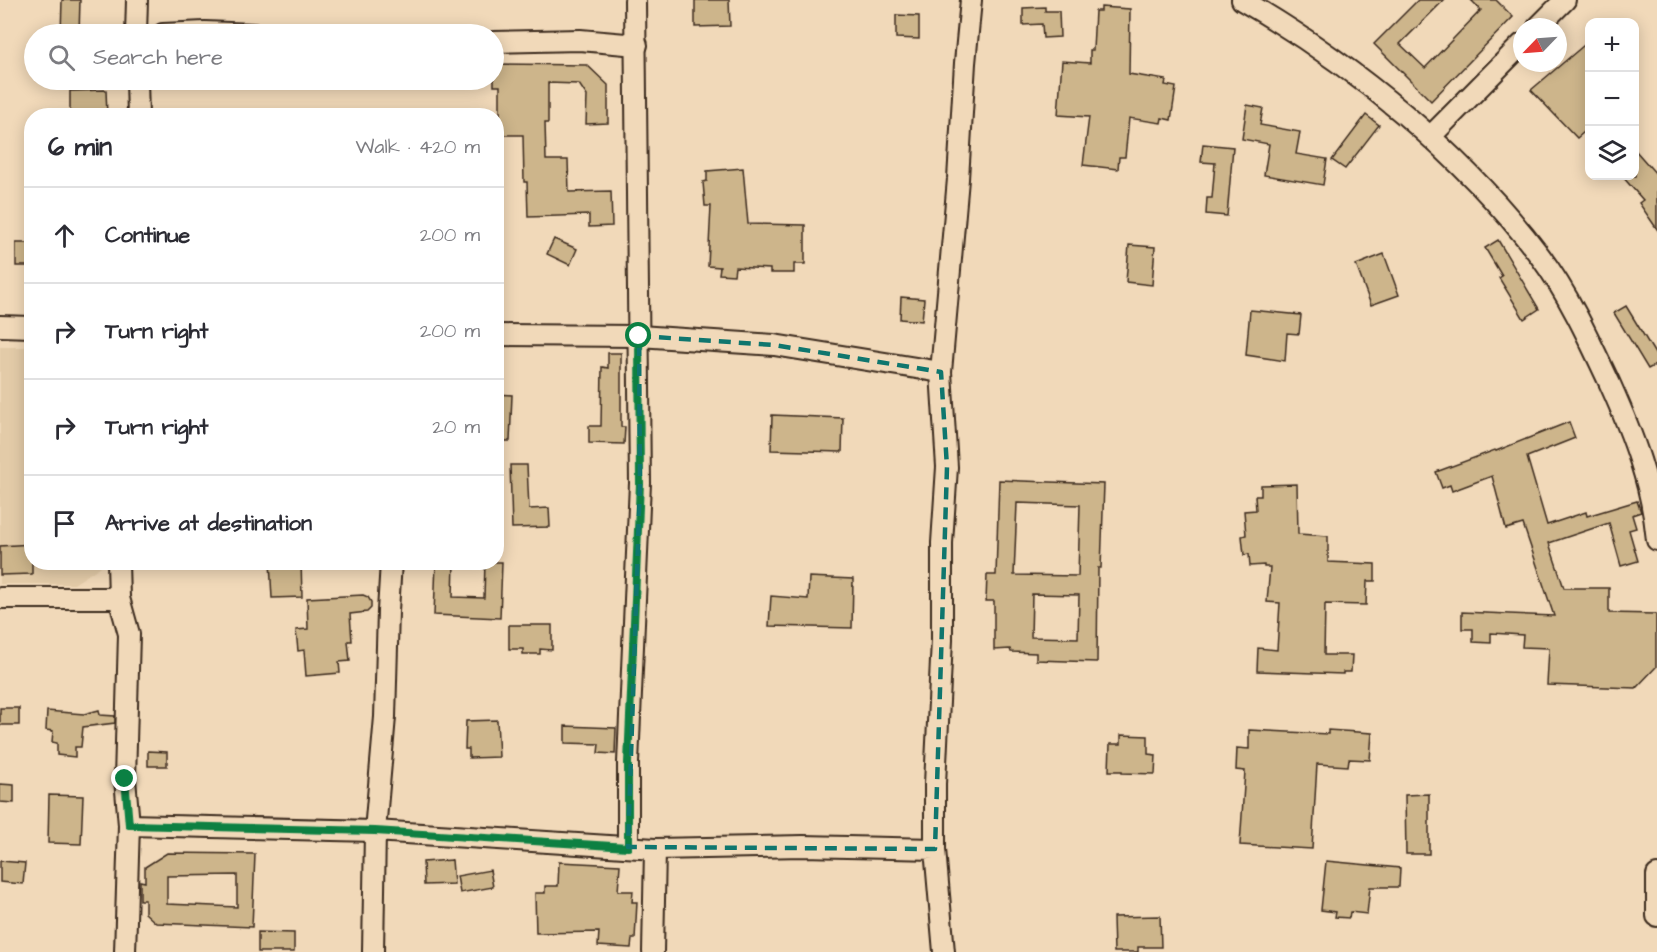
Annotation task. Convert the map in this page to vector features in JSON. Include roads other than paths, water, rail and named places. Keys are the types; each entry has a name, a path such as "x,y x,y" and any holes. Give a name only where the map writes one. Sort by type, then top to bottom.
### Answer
{"street":[{"path":"136,24 137,0"},
{"path":"628,847 628,763 640,483 635,0"},
{"path":"944,952 934,849 942,640 942,543 947,467 941,372 971,0"},
{"path":"1242,0 1293,31 1367,85 1431,136 1503,212 1541,257 1572,307 1624,415 1656,510 1657,540"},
{"path":"1547,18 1564,0"},
{"path":"504,42 580,40 637,45"},
{"path":"1431,136 1513,53"},
{"path":"137,90 138,108"},
{"path":"0,326 24,327"},
{"path":"504,335 639,336 774,345 941,372"},
{"path":"118,570 119,598 129,634 125,779 129,825 125,952"},
{"path":"373,952 375,831 385,717 391,570"},
{"path":"0,598 119,598"},
{"path":"129,825 375,831 655,849 802,846 934,849"},
{"path":"653,952 655,849"},
{"path":"1657,875 1657,916"}]}
